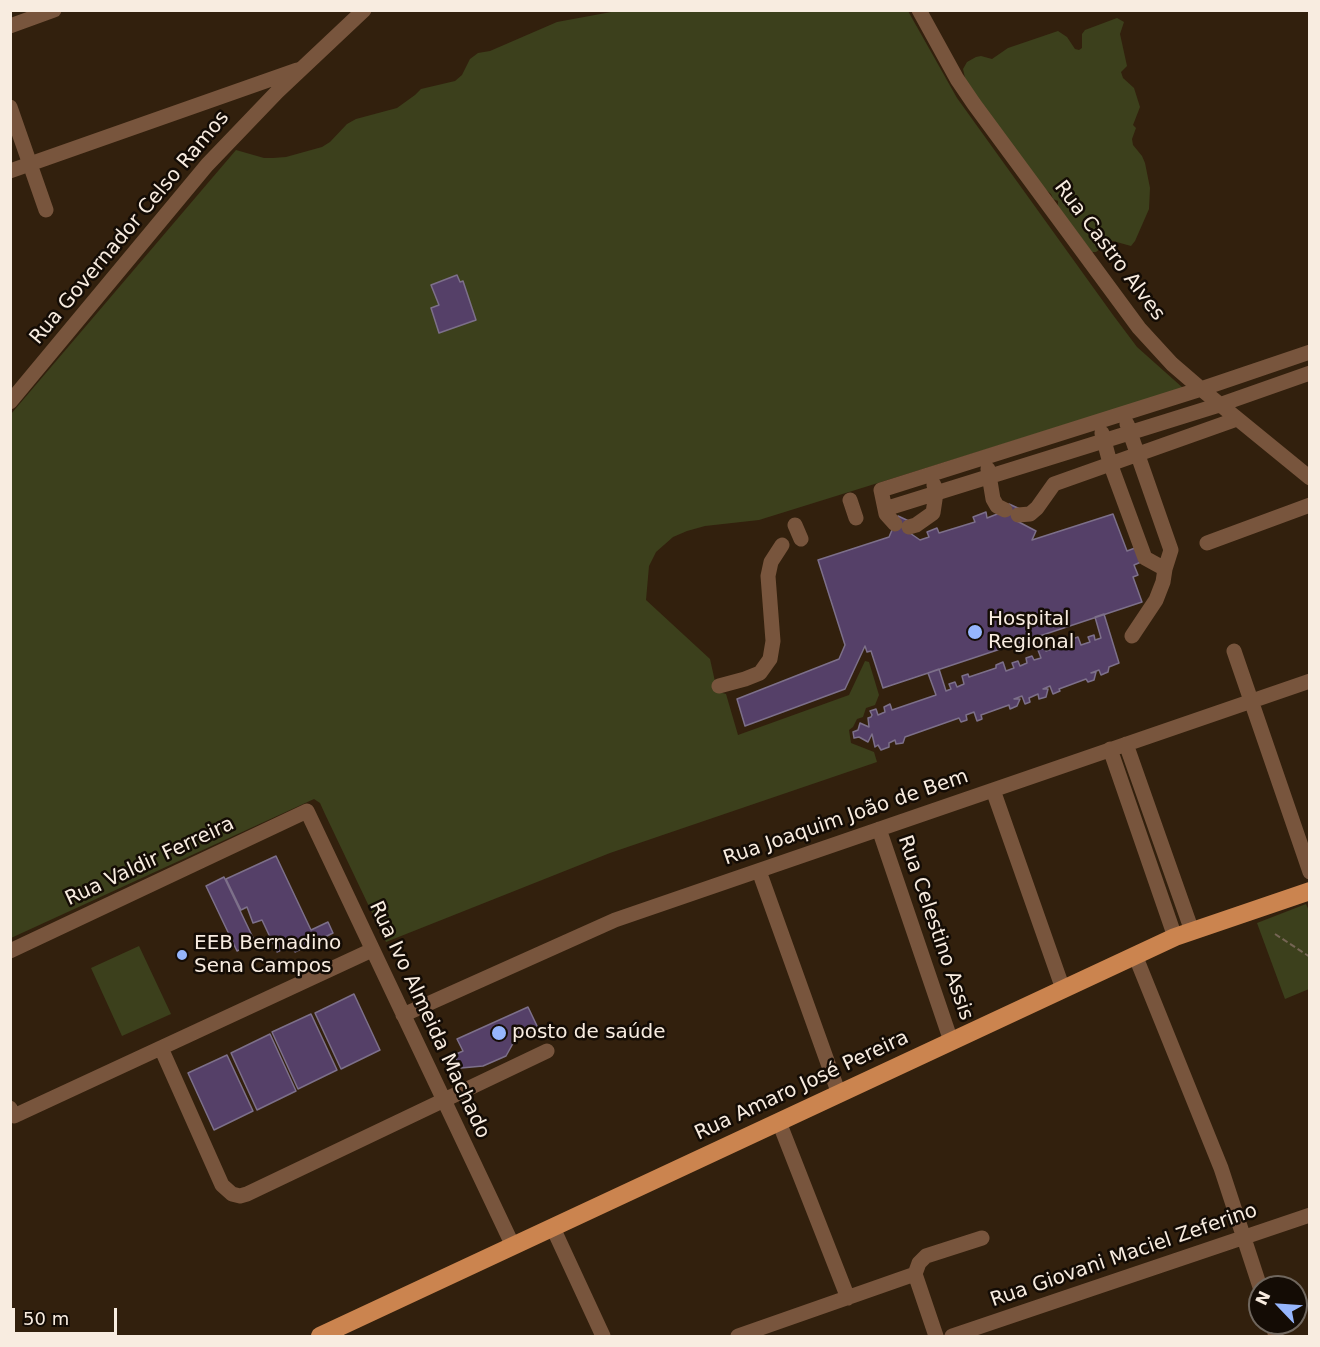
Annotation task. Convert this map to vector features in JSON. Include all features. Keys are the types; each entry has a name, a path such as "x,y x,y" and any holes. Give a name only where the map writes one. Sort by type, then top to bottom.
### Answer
{"main road":[{"name":"Rua Amaro José Pereira","path":"320,1336 1135,955 1183,934 1310,891"}],"street":[{"path":"10,26 54,10"},
{"name":"Rua Governador Celso Ramos","path":"10,402 176,199 245,123 364,10"},
{"name":"Rua Castro Alves","path":"919,10 946,62 968,96 1126,312 1155,346 1201,389 1310,478"},
{"path":"10,171 303,68"},
{"path":"10,107 46,210"},
{"path":"931,474 936,493 933,513 916,525 902,525 886,514 881,490 931,474 986,457 1058,434 1098,422 1201,389 1310,352"},
{"path":"885,509 1219,405 1310,373"},
{"path":"1124,413 1171,550 1156,600 1132,636"},
{"path":"1054,484 1237,419"},
{"path":"1098,422 1110,463 1145,558 1165,569"},
{"path":"986,457 993,499 997,506 1012,512 1030,514 1054,484 1061,454 1058,434"},
{"path":"850,500 856,518"},
{"path":"1207,543 1310,505"},
{"path":"1134,531 1161,521"},
{"path":"719,686 760,672 770,659 773,641 768,576 771,562 782,545"},
{"path":"1234,651 1310,872"},
{"name":"Rua Joaquim João de Bem","path":"403,1015 582,933 1310,681"},
{"path":"1126,744 1183,934"},
{"path":"1110,749 1183,934"},
{"path":"993,790 1063,989"},
{"name":"Rua Ivo Almeida Machado","path":"306,811 513,1246"},
{"name":"Rua Valdir Ferreira","path":"10,951 306,811"},
{"name":"Rua Celestino Assis","path":"879,829 951,1041"},
{"path":"759,871 839,1094"},
{"path":"12,1112 161,1048 372,950"},
{"path":"1135,955 1221,1168 1256,1275"},
{"path":"161,1048 222,1185 232,1194 247,1194 547,1051"},
{"path":"779,1122 848,1298"},
{"name":"Rua Giovani Maciel Zeferino","path":"952,1336 1310,1215"},
{"path":"553,1228 603,1336"},
{"path":"936,1336 915,1274 919,1263 926,1256 982,1238"},
{"path":"738,1336 773,1331 848,1298 915,1274"}],"path":[{"path":"1275,934 1310,957"}],"green space":[{"path":"622,10 908,11 957,98 1113,315 1137,347 1183,388 759,520 705,526 687,531 673,537 656,552 649,566 646,600 710,659 716,686 719,692 726,694 738,735 849,695 865,661 869,662 879,695 875,705 866,708 863,717 857,719 849,730 851,743 874,752 877,762 610,853 386,942 320,803 314,799 11,938 11,414 236,150 264,158 273,158 286,157 322,147 347,124 356,119 397,108 421,89 455,81 462,75 470,59 478,53 490,51 557,22"},
{"path":"1117,18 1124,22 1120,34 1127,66 1121,72 1123,78 1134,88 1140,107 1133,125 1136,128 1132,139 1133,145 1145,163 1150,188 1149,209 1131,246 1113,241 1096,252 1092,252 1058,207 1058,201 1053,199 1051,194 1040,185 966,82 963,69 967,62 976,57 992,59 1008,48 1058,31 1067,37 1075,49 1079,50 1082,48 1082,34 1085,30"},
{"path":"1306,904 1310,913 1309,989 1285,999 1257,923"},
{"path":"139,946 171,1014 122,1036 91,968"}],"building":[{"path":"457,275 460,282 463,281 476,320 439,333 431,308 439,305 431,285"},
{"path":"1009,504 1020,509 1015,520 1036,531 1032,540 1113,514 1127,551 1135,548 1141,562 1134,565 1138,575 1133,577 1142,602 883,688 871,651 867,652 865,646 845,689 745,726 737,699 839,659 845,645 818,560 889,537 898,516 911,522 907,531 920,540 929,537 927,532 937,528 939,533 975,522 973,517 986,512 987,518 1005,511"},
{"path":"1104,614 1119,663 1109,667 1108,672 1101,675 1099,670 1091,673 1096,672 1094,680 1088,682 1086,679 1059,689 1060,691 1053,694 1050,686 1043,689 1048,689 1046,697 1039,699 1038,694 1029,698 1030,702 1025,704 1022,696 1014,699 1020,699 1017,706 1010,709 1009,705 981,715 982,719 977,721 974,712 966,715 967,720 961,722 959,718 905,737 903,743 896,744 895,740 889,743 889,747 881,750 878,745 875,747 872,734 868,742 859,737 854,738 853,732 858,730 860,723 869,727 868,718 872,715 870,711 876,709 878,715 885,712 884,707 890,704 892,710 936,695 928,673 939,669 946,691 951,689 949,684 955,682 957,687 964,684 962,676 968,674 969,677 996,668 996,665 1003,662 1006,671 1014,668 1012,663 1018,661 1020,666 1027,663 1026,658 1032,656 1034,660 1041,658 1038,650 1045,648 1046,651 1073,642 1072,639 1078,637 1081,645 1090,642 1088,637 1094,635 1095,640 1101,638 1095,617"},
{"path":"276,856 311,930 328,922 333,933 295,952 291,945 277,952 262,920 253,923 247,907 241,910 226,879"},
{"path":"224,877 255,942 237,951 206,886"},
{"path":"354,994 380,1050 341,1069 315,1013"},
{"name":"posto de saúde","path":"528,1007 538,1028 516,1038 506,1056 483,1066 461,1068 454,1055 463,1051 457,1039"},
{"path":"311,1014 337,1070 298,1089 272,1032"},
{"path":"270,1034 296,1091 257,1110 231,1053"},
{"path":"227,1055 253,1111 214,1130 188,1073"}],"place":[{"name":"Hospital Regional","path":"975,632"},
{"name":"EEB Bernadino Sena Campos","path":"182,955"},
{"name":"posto de saúde","path":"499,1033"}]}
